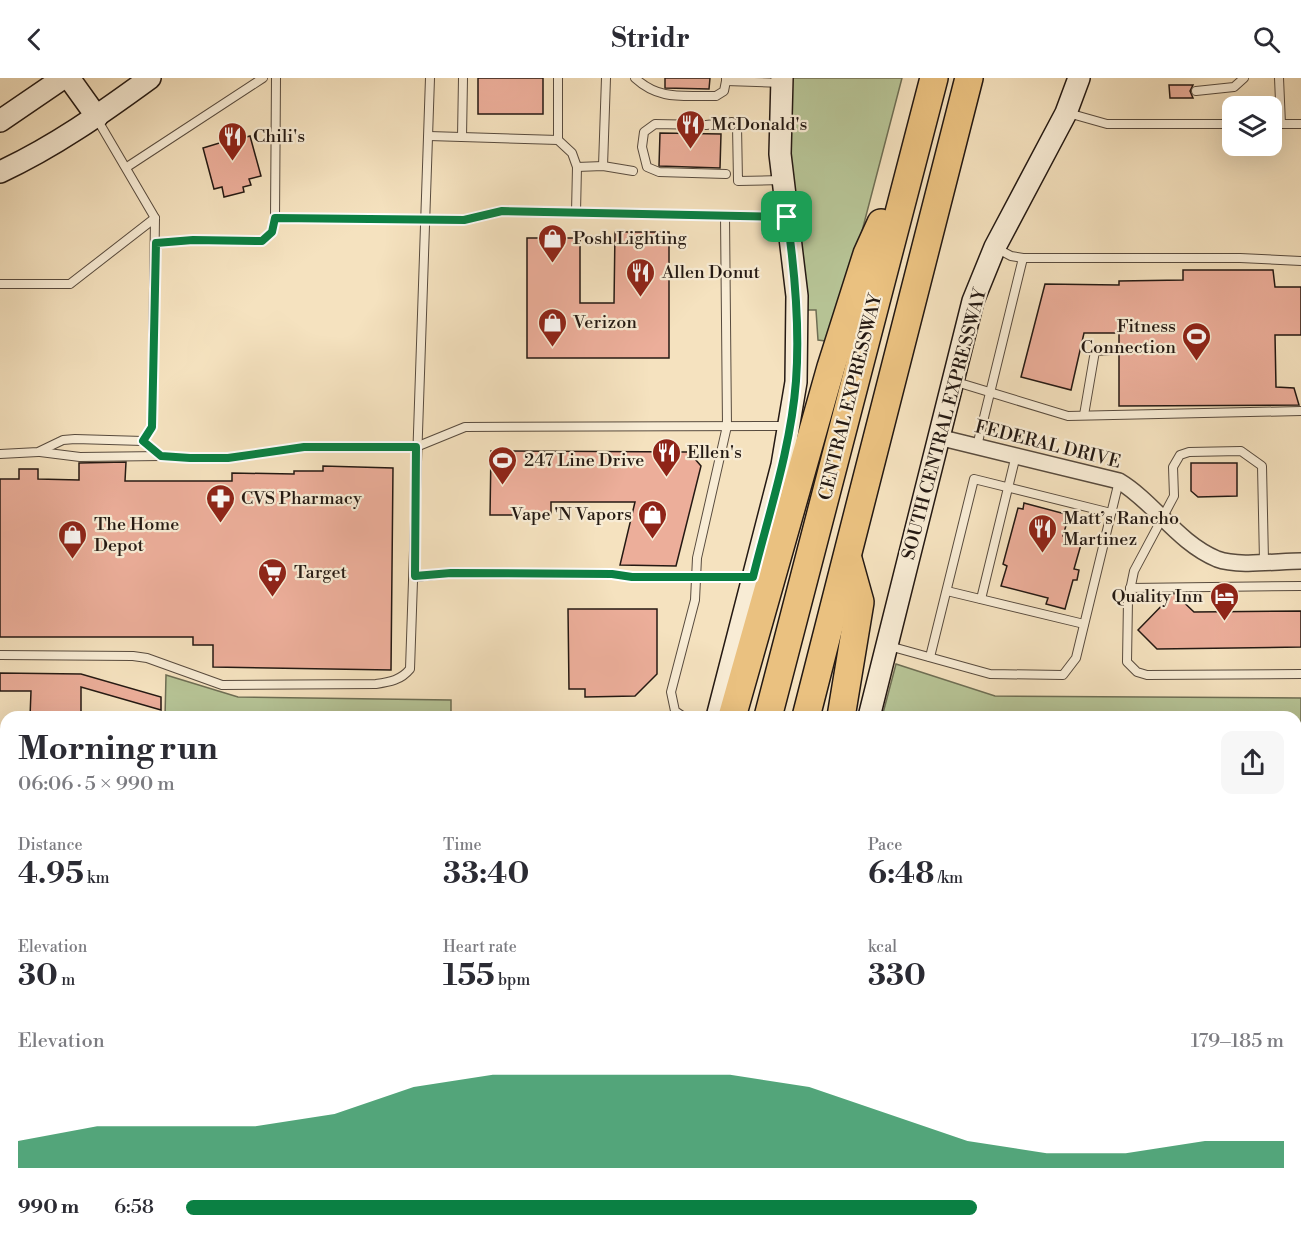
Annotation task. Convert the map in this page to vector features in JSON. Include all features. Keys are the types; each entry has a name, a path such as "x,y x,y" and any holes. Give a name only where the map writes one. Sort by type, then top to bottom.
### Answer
{"highway":[{"name":"CENTRAL EXPRESSWAY","path":"770,711 934,78"},
{"name":"CENTRAL EXPRESSWAY","path":"808,711 969,78"},
{"path":"734,711 803,461 867,254 915,145"},
{"path":"842,711 860,602 847,556"}],"main road":[{"path":"0,121 63,78"},
{"path":"69,78 96,117"},
{"path":"0,172 37,154 96,117 150,78"},
{"name":"SOUTH CENTRAL EXPRESSWAY","path":"870,711 973,301 995,247 1066,113 1079,78"},
{"path":"719,711 789,426 796,382 797,319 782,180 782,80"}],"street":[{"name":"FEDERAL DRIVE","path":"938,437 1119,481 1136,491 1200,550 1219,560 1301,561"}],"lane":[{"path":"127,167 263,78"},
{"path":"156,243 193,240 262,241 272,232 275,218 276,78"},
{"path":"0,655 133,656 147,658 222,685 393,681 404,676 411,669 415,576 416,447 427,219 430,78"},
{"path":"462,137 463,78"},
{"path":"558,78 558,140"},
{"path":"603,166 606,78"},
{"path":"635,78 651,92 716,96 724,91 726,80 782,80"},
{"path":"1196,91 1234,87 1244,78"},
{"path":"1277,96 1278,78"},
{"path":"1066,113 1107,124 1222,124"},
{"path":"96,117 155,218 152,427 143,441"},
{"path":"726,174 659,172 647,167 642,147 644,132 655,124 706,125 732,122 737,126 738,181 782,180"},
{"path":"1282,124 1301,124"},
{"path":"429,136 558,140 572,153 577,167 576,213"},
{"path":"577,167 603,166 633,171"},
{"path":"275,218 464,220 502,211 787,217"},
{"path":"675,711 671,692 695,600 697,558 727,426 725,216"},
{"path":"0,284 70,285 155,218"},
{"path":"995,247 1011,256 1023,258 1240,258 1301,261"},
{"path":"977,446 1023,258"},
{"path":"1084,415 1095,351 1112,350"},
{"path":"952,380 990,394 1068,416 1301,411"},
{"path":"0,454 39,452 80,457 228,458 304,447 416,447 465,427 789,426"},
{"path":"39,452 63,440 143,441 161,456"},
{"path":"1264,561 1262,466 1241,451 1189,452 1180,455 1173,467 1174,496 1146,545 1130,588 1127,662 1137,672 1148,675 1301,674"},
{"path":"981,599 1016,455"},
{"path":"930,657 974,479 1111,513"},
{"path":"887,645 990,674 1063,675 1076,658 1119,481"},
{"path":"415,576 451,573 753,577"},
{"path":"1130,588 1301,586"},
{"path":"947,591 1084,624"}],"green space":[{"path":"791,78 902,78 833,342 818,340 816,310 806,310 790,165"},
{"path":"896,664 995,696 1301,698 1301,711 884,711"},
{"path":"166,675 238,697 451,700 451,711 165,711"}],"building":[{"path":"478,78 543,78 543,114 478,114"},
{"path":"665,78 710,78 709,89 665,88"},
{"path":"1169,85 1193,85 1190,91 1193,98 1170,98"},
{"name":"McDonald's","path":"660,133 721,134 720,168 659,166"},
{"name":"Chili's","path":"250,136 261,176 249,179 251,185 243,187 244,192 224,197 222,187 214,189 203,148"},
{"path":"615,232 669,232 669,358 527,358 527,238 580,238 580,303 614,303"},
{"name":"Fitness Connection","path":"1183,270 1273,270 1275,287 1301,287 1301,335 1275,335 1276,387 1294,388 1299,405 1119,406 1119,333 1084,333 1071,390 1021,377 1045,284 1119,285 1119,281 1183,280"},
{"path":"491,451 689,452 701,466 676,566 620,565 635,502 551,502 551,515 490,515"},
{"name":"Target","path":"126,462 125,481 232,481 232,473 294,474 294,471 323,471 323,466 393,468 391,670 213,667 213,645 193,645 193,637 0,637 0,479 19,479 19,469 38,469 38,479 79,480 79,463"},
{"path":"1191,463 1237,463 1237,496 1198,497 1191,491"},
{"name":"Matt’s Rancho Martinez","path":"1024,503 1069,515 1063,536 1082,541 1074,569 1079,570 1077,580 1073,580 1065,609 1046,604 1048,598 1001,586 1007,566 1003,564 1018,508 1023,509"},
{"name":"Quality Inn","path":"1174,593 1194,612 1301,611 1301,647 1157,649 1138,630"},
{"path":"568,609 657,609 657,674 635,696 585,697 585,689 569,689"},
{"path":"0,673 81,674 161,697 161,710 81,687 81,711 30,711 31,691 0,691"}],"place":[{"name":"McDonald's","path":"690,150"},
{"name":"Chili's","path":"232,162"},
{"name":"Posh Lighting","path":"552,264"},
{"name":"Allen Donut","path":"641,298"},
{"name":"Verizon","path":"552,348"},
{"name":"Fitness Connection","path":"1197,362"},
{"name":"Ellen's","path":"666,478"},
{"name":"247 Line Drive","path":"503,486"},
{"name":"CVS Pharmacy","path":"220,524"},
{"name":"Vape 'N Vapors","path":"653,540"},
{"name":"Matt’s Rancho Martinez","path":"1042,554"},
{"name":"The Home Depot","path":"73,560"},
{"name":"Target","path":"273,598"},
{"name":"Quality Inn","path":"1224,622"}],"route":[{"path":"502,211 787,217 797,296 796,382 782,465 753,577 451,573 415,576 416,447 304,447 267,450 228,458 190,458 161,456 143,441 152,427 156,243 193,240 262,241 272,232 275,218 464,220 502,211"}]}
